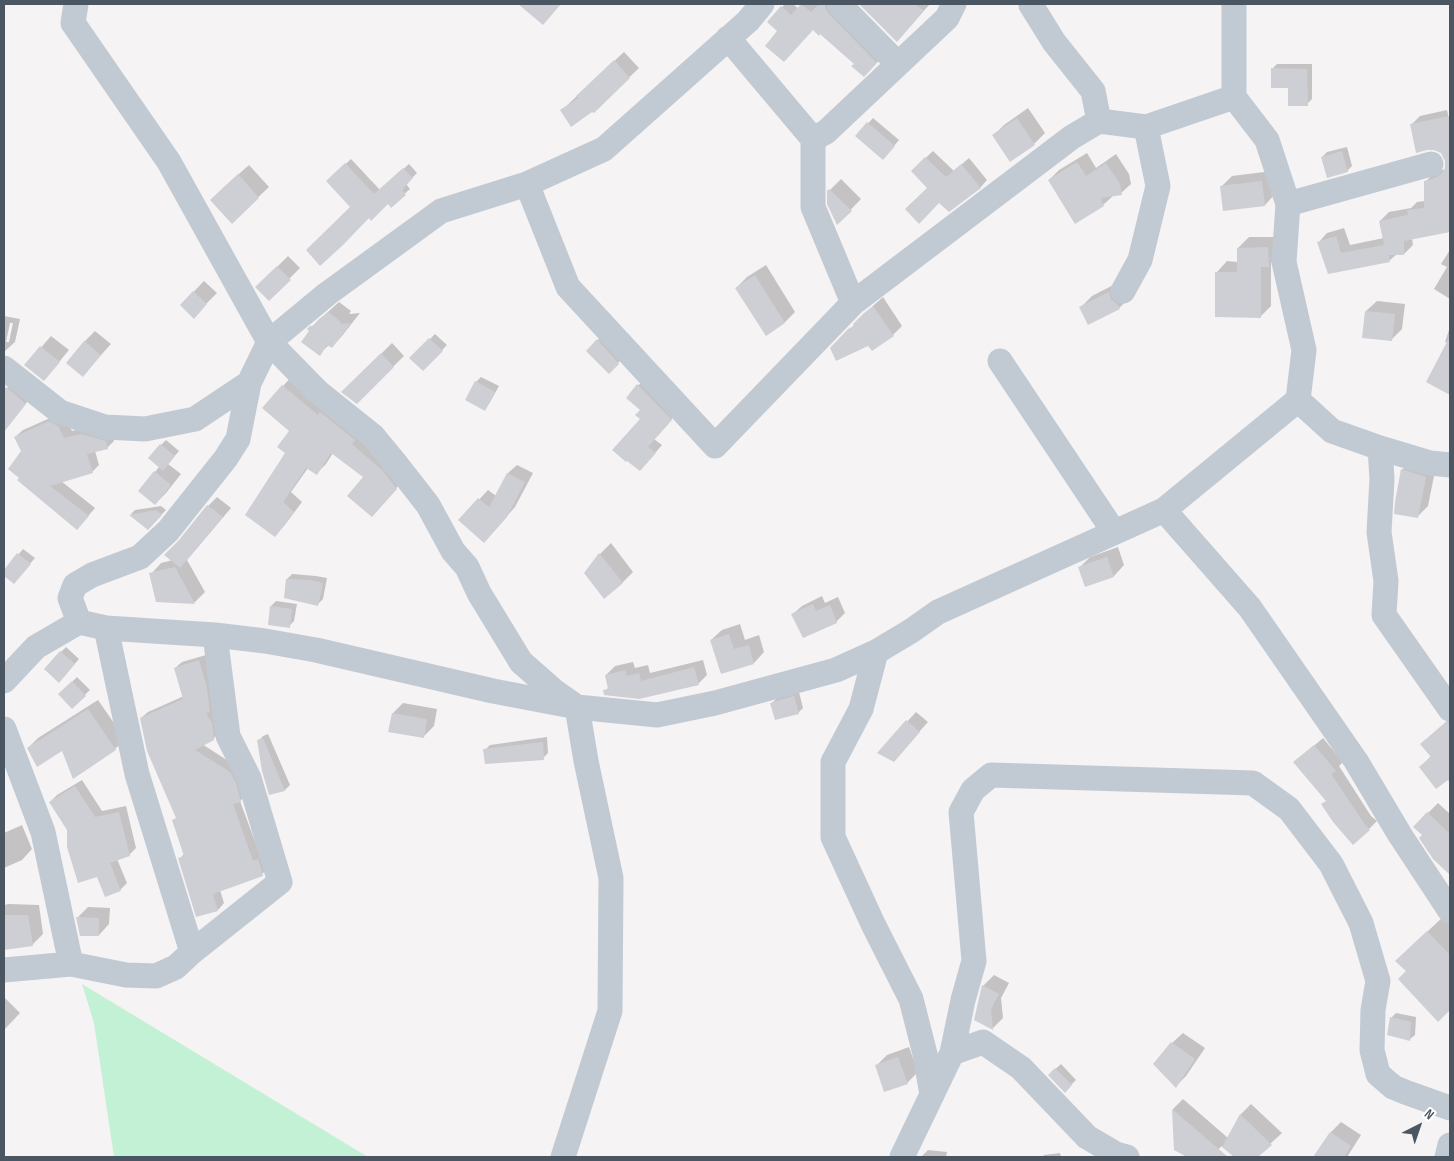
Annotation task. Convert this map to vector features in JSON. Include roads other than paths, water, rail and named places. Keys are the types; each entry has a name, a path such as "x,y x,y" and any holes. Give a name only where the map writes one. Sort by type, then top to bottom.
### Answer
{"street":[{"path":"76,4 73,23 169,162 269,342 318,392 372,436 396,464 428,505 453,551 467,567 479,593 521,662 554,691 577,706 586,761 611,878 610,1011 563,1157"},
{"path":"839,4 898,64"},
{"path":"813,139 826,132 947,18 954,4"},
{"path":"1033,4 1031,5 1054,42 1093,91 1099,121"},
{"path":"4,681 36,647 79,622 106,628 215,635 265,641 316,650 493,691 577,706 657,715 715,703 836,670 876,652 938,612 1164,510 1298,400 1304,350 1284,262 1288,204 1267,140 1234,97 1234,4"},
{"path":"79,622 70,598 75,586 92,575 140,557 168,531 226,458 238,439 249,383 269,342 327,294 441,211 528,184 604,149 728,38 748,10"},
{"path":"728,38 813,139 813,207 853,303"},
{"path":"528,184 568,287 715,446 853,303 1072,137 1099,121 1146,127 1234,97"},
{"path":"1123,291 1140,260 1158,186 1146,127"},
{"path":"1288,204 1431,164"},
{"path":"1000,361 1114,532"},
{"path":"4,368 60,412 105,427 145,429 195,419 249,383"},
{"path":"1298,400 1332,431 1430,463 1450,465"},
{"path":"1380,448 1382,479 1379,532 1386,581 1384,615 1450,709"},
{"path":"1164,510 1250,608 1356,761 1400,835 1450,911"},
{"path":"106,628 137,774 192,952"},
{"path":"4,970 71,964 126,976 156,976 176,967 280,882 249,778 228,736 215,635"},
{"path":"876,652 861,709 833,762 833,837 873,924 911,999 925,1054 932,1095"},
{"path":"4,729 43,832 71,964"},
{"path":"902,1157 952,1053 961,1007 974,961 961,812 973,790 991,775 1253,783 1289,809 1331,864 1361,923 1378,981 1373,1010 1372,1050 1378,1074 1393,1087 1450,1108"},
{"path":"952,1053 984,1042 1021,1068 1087,1137 1116,1154 1127,1157"},
{"path":"1447,1157 1450,1145"}]}
